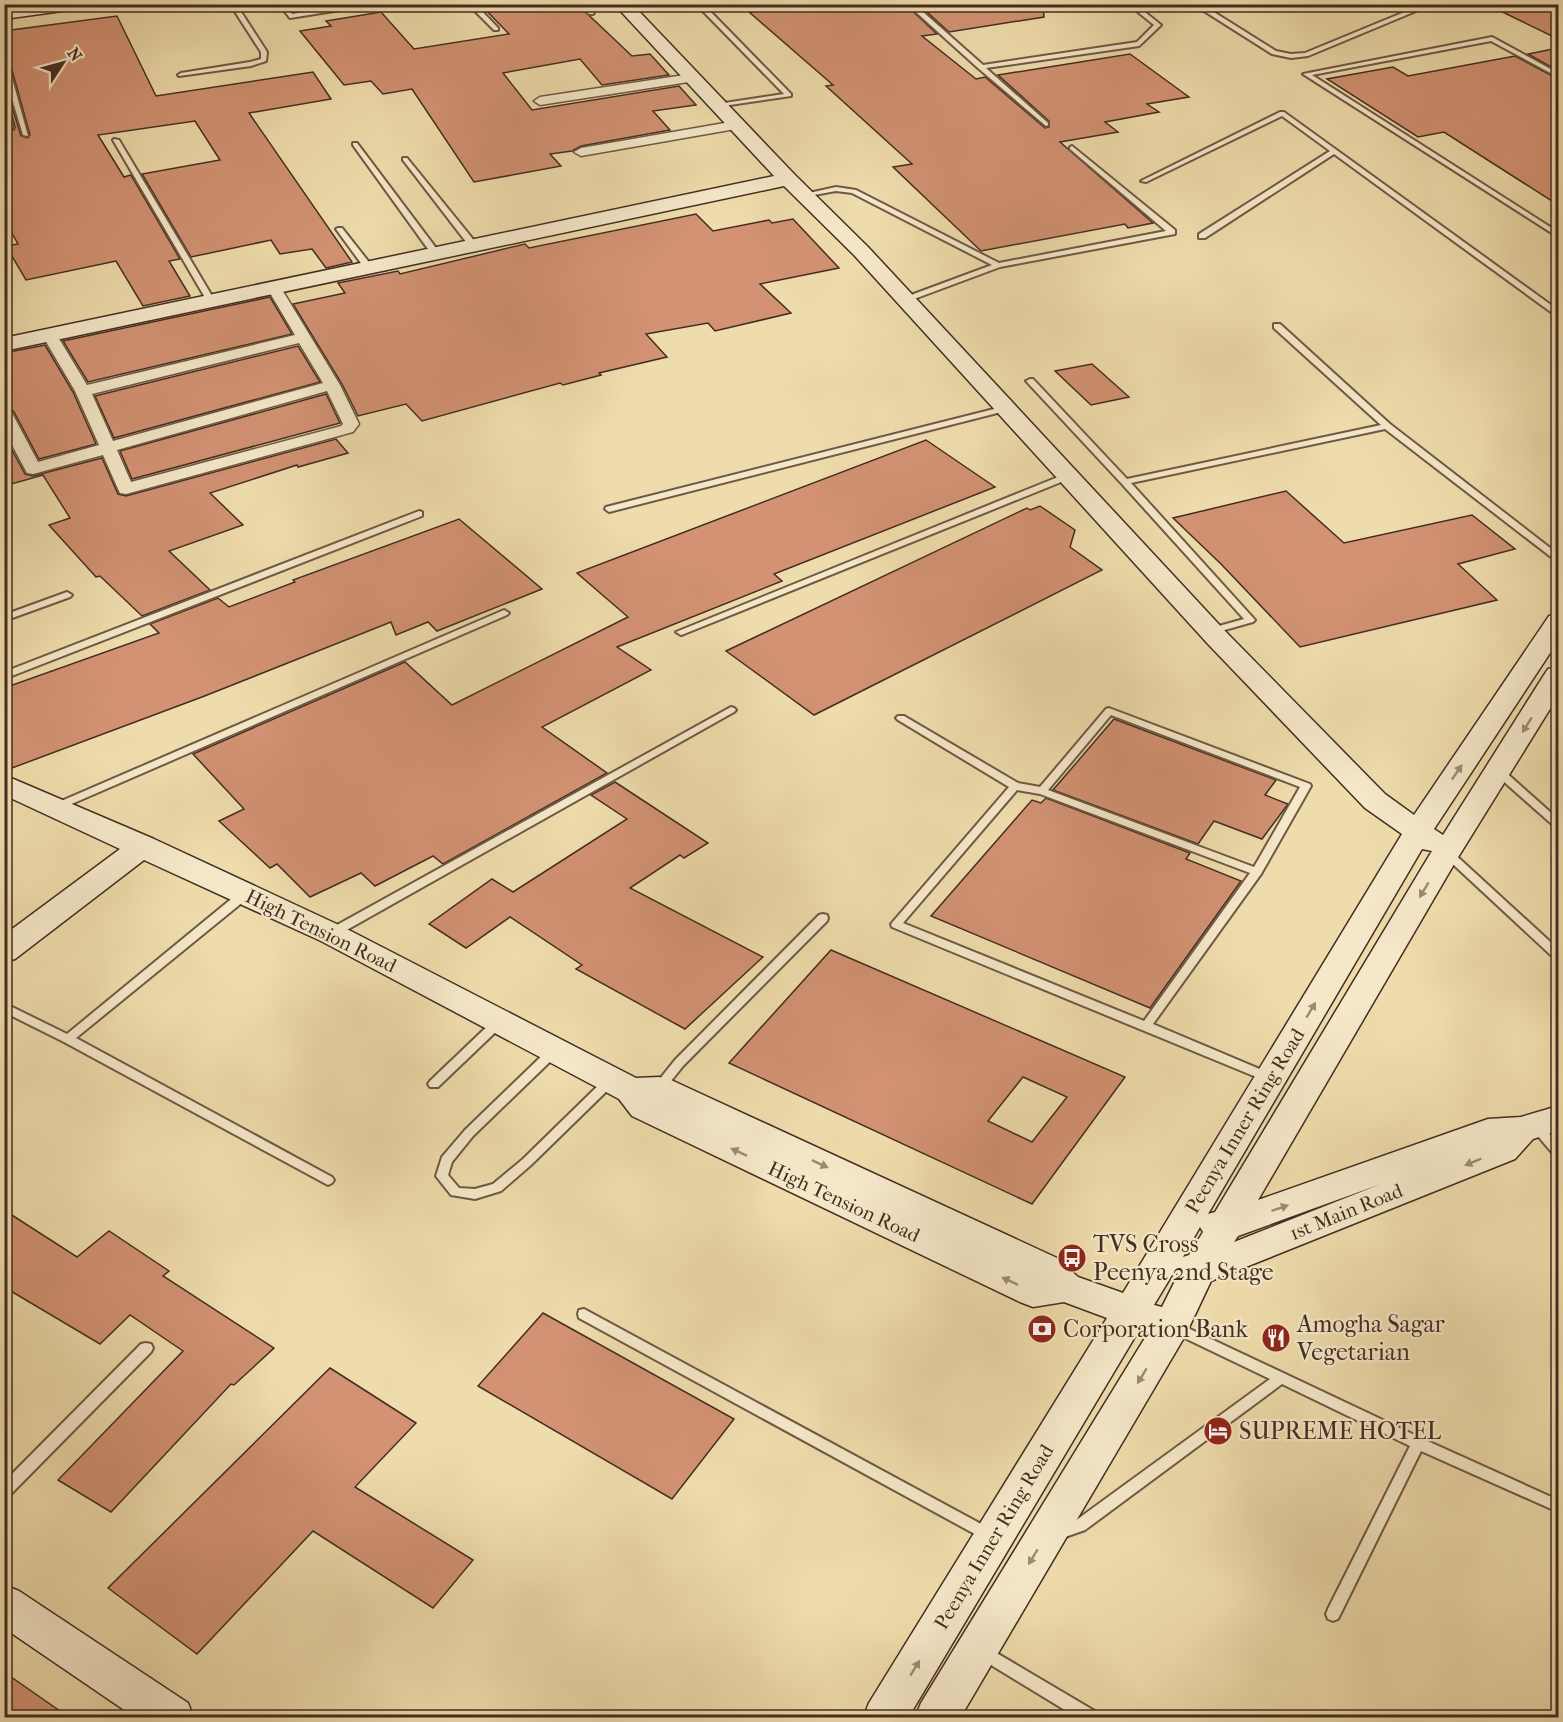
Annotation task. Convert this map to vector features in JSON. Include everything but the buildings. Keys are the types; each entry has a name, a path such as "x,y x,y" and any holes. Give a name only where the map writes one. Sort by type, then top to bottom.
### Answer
{"street":[{"path":"4,14 77,4"},
{"path":"624,5 691,78 906,300 1211,631 1375,801 1446,852"},
{"path":"540,101 691,78"},
{"path":"581,152 736,125"},
{"path":"4,345 473,245 796,187"},
{"path":"51,335 83,391 110,448 126,489 347,429 351,424 332,385 274,288"},
{"path":"83,391 303,338"},
{"path":"4,413 33,469 332,385"},
{"name":"Peenya Inner Ring Road","path":"884,1718 1164,1257 1418,831 1558,622"},
{"name":"Peenya Inner Ring Road","path":"936,1718 1172,1325 1198,1271 1224,1226 1446,852 1555,686"},
{"name":"High Tension Road","path":"4,783 332,934 555,1050 634,1086 644,1107 1033,1292 1065,1287 1129,1312 1172,1325"},
{"path":"1435,804 1463,825"},
{"path":"4,951 143,846"},
{"name":"1st Main Road","path":"1224,1226 1488,1132 1538,1125"},
{"name":"1st Main Road","path":"1198,1271 1503,1150 1538,1125"},
{"path":"1187,1218 1224,1226"},
{"path":"1164,1257 1198,1271"},
{"path":"4,1604 173,1718"}],"lane":[{"path":"181,75 264,60 264,52 233,4"},
{"path":"282,4 290,16 375,4"},
{"path":"471,4 496,29"},
{"path":"583,4 591,13"},
{"path":"699,4 789,95 718,106"},
{"path":"910,4 1046,124"},
{"path":"980,67 1139,44 1158,25 1131,4"},
{"path":"1196,4 1274,53 1291,56 1306,55 1429,5"},
{"path":"1558,75 1492,39 1306,74 1558,235"},
{"path":"4,60 26,135"},
{"path":"4,107 11,127"},
{"path":"1144,181 1282,113 1558,313"},
{"path":"116,140 211,301"},
{"path":"355,144 436,254"},
{"path":"906,300 998,265 1172,232 1072,148"},
{"path":"1203,236 1335,150"},
{"path":"405,159 473,245"},
{"path":"796,187 854,191 998,265"},
{"path":"340,230 369,268"},
{"path":"1277,326 1387,426 1558,558"},
{"path":"1030,381 1250,620 1211,631"},
{"path":"609,509 1006,408"},
{"path":"1125,482 1387,426"},
{"path":"681,632 1068,476"},
{"path":"4,676 419,514"},
{"path":"4,618 68,595"},
{"path":"56,807 504,613"},
{"path":"332,934 731,710"},
{"path":"1042,791 1109,711 1306,786 1257,872 1146,1026"},
{"path":"901,718 1015,786 1042,791 1257,872"},
{"path":"1498,771 1558,824"},
{"path":"1015,786 897,924 1270,1078"},
{"path":"1446,852 1558,955"},
{"path":"68,1039 246,894"},
{"path":"555,1050 469,1133 446,1160 442,1176 455,1192 475,1194 497,1188 527,1162 634,1086 679,1063 823,918"},
{"path":"4,1006 328,1180"},
{"path":"434,1084 500,1021"},
{"path":"1538,1125 1558,1152"},
{"path":"584,1314 994,1538"},
{"path":"1172,1325 1418,1443 1558,1506"},
{"path":"4,1492 146,1348"},
{"path":"1052,1524 1065,1531 1080,1526 1281,1378"},
{"path":"1333,1614 1418,1443"},
{"path":"977,1648 1094,1718"}],"place":[{"name":"TVS Cross Peenya 2nd Stage","path":"1072,1258"},
{"name":"Corporation Bank","path":"1042,1329"},
{"name":"Amogha Sagar Vegetarian","path":"1276,1338"},
{"name":"SUPREME HOTEL","path":"1218,1431"}]}
